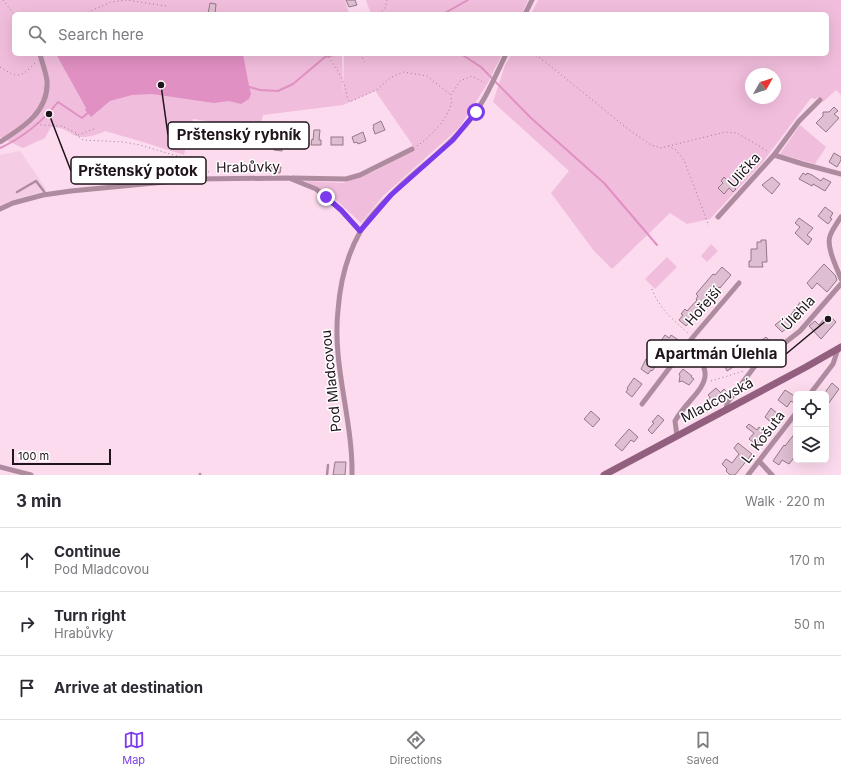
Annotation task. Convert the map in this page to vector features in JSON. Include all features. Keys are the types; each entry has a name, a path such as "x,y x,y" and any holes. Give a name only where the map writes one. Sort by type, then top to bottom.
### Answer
{"street":[{"path":"526,12 532,0"},
{"path":"0,142 26,125 41,107 47,83 46,73 40,56"},
{"name":"Pod Mladcovou","path":"352,475 350,445 336,344 339,296 346,268 360,231 391,195 453,140 461,131 476,112 505,56"},
{"path":"774,155 799,121 820,100"},
{"path":"289,178 346,179 360,175 412,149"},
{"name":"Ulička","path":"718,217 774,155 841,174"},
{"name":"Hrabůvky","path":"0,209 46,195 196,179 289,178 316,189 341,210 360,231"},
{"path":"841,217 829,240 830,249 841,279"},
{"name":"Hořejší","path":"642,404 686,345 739,283"},
{"name":"Úlehla","path":"726,410 729,400 755,366 800,331 841,284"},
{"name":"Hořejší","path":"677,436 675,421 702,387 705,376 701,363 686,345"},
{"path":"812,391 833,364 840,348"},
{"name":"Mladcovská","path":"604,475 840,348"},
{"name":"L. Košuta","path":"748,475 793,417"},
{"path":"759,461 772,475"},
{"path":"0,467 31,475"}],"lane":[{"path":"17,192 36,182 46,195"},
{"path":"327,475 328,465"}],"path":[{"path":"3,0 12,12"},
{"path":"88,12 111,2 127,0 166,6"},
{"path":"382,12 385,8 387,0"},
{"path":"0,67 14,76 23,75 40,56"},
{"path":"328,56 343,80 347,91 347,98 350,102 378,89 390,78 403,72 427,76 451,95"},
{"path":"362,56 364,62"},
{"path":"537,56 628,129 651,145 661,148 725,132 735,132 774,155"},
{"path":"412,149 424,141 447,115 452,103 451,95 460,81 472,76 490,86"},
{"path":"34,121 41,125 62,126 83,140 123,142 140,145 177,156 209,172"},
{"path":"76,134 79,135 94,129"},
{"path":"668,146 676,150 684,160 709,226"},
{"path":"652,289 655,299 669,316 690,334 694,329 697,332"},
{"path":"709,378 711,381 715,380 755,366"}],"shaded area":[{"path":"0,0 345,0 348,12 12,12 12,56 342,56 343,96 344,56 501,56 488,83 459,128 384,195 361,223 333,197 305,181 343,183 375,171 412,150 412,144 375,91 343,105 263,115 260,129 193,119 184,155 105,131 90,136 79,137 62,129 51,127 45,138 23,148 0,137"},
{"path":"366,0 528,1 522,12 370,12"},
{"path":"538,0 841,0 841,95 836,90 823,102 819,97 815,99 811,98 762,163 710,219 687,224 670,213 612,269 594,251 551,193 569,171 493,102 505,65 511,56 829,56 829,12 532,12"},
{"path":"57,56 243,56 251,94 249,99 241,104 229,101 214,103 152,94 132,95 110,101 91,117 85,110 86,108"},
{"path":"800,125 826,147 815,164 780,154"},
{"path":"20,151 46,189 0,206 0,155"},
{"path":"711,244 718,251 707,262 701,256"},
{"path":"667,257 677,267 655,289 645,279"}],"building":[{"path":"346,0 355,0 357,5 349,7"},
{"path":"210,3 216,4 215,12 208,12"},
{"path":"834,107 838,111 834,114 839,118 826,132 816,123 823,116 823,112 829,112"},
{"path":"381,121 385,130 375,134 373,125"},
{"path":"314,130 320,130 319,140 321,140 321,145 311,145"},
{"path":"363,132 366,141 358,144 357,142 354,143 352,137"},
{"path":"331,137 343,137 343,145 331,145"},
{"path":"275,141 283,142 282,151 274,150"},
{"path":"834,153 841,157 837,167 829,162"},
{"path":"272,166 281,167 280,173 271,172"},
{"path":"803,173 806,175 807,173 812,175 821,181 823,178 831,182 825,191 813,184 812,186 799,179"},
{"path":"724,177 736,189 733,192 729,188 724,194 718,188 723,183 721,181"},
{"path":"772,177 780,184 772,194 762,185"},
{"path":"825,207 833,213 830,218 832,219 828,224 818,216"},
{"path":"799,218 813,228 807,235 812,239 808,245 795,233 800,227 795,223"},
{"path":"761,240 766,240 767,262 762,262 763,267 749,267 749,261 751,261 751,249 757,249 757,242 761,242"},
{"path":"824,264 835,275 837,280 827,292 817,283 812,289 807,283"},
{"path":"722,267 731,275 720,288 719,287 710,298 711,299 702,305 692,316 694,317 686,326 679,320 683,315 681,314 685,309 687,311 697,300 696,299 698,296 696,294 713,274 715,275"},
{"path":"801,301 808,307 796,321 782,332 775,325 785,317 787,320"},
{"path":"828,314 836,322 821,339 809,326 815,321 819,325"},
{"path":"665,335 669,338 671,335 683,343 682,345 681,346 673,342 666,350 664,349 658,345"},
{"path":"766,337 772,343 760,351 755,345"},
{"path":"731,357 735,366 727,371 723,362"},
{"path":"651,358 657,362 654,365 656,366 648,374 641,369 646,359 648,361"},
{"path":"683,369 694,379 689,385 682,381 679,382 679,374"},
{"path":"634,378 642,384 632,397 626,392"},
{"path":"832,383 839,389 829,403 829,391 826,391"},
{"path":"716,388 720,392 724,389 727,393 714,405 708,400 710,397 708,395"},
{"path":"785,390 793,395 793,402 791,401 787,407 778,400"},
{"path":"771,408 780,417 774,425 765,417"},
{"path":"591,411 600,419 593,427 584,419"},
{"path":"658,415 664,420 652,434 648,430"},
{"path":"749,424 757,430 759,427 766,433 757,445 749,439 754,433 746,427"},
{"path":"629,429 638,437 634,442 631,440 622,451 615,445"},
{"path":"793,436 793,459 789,464 782,460 779,465 773,461 784,445 785,446"},
{"path":"738,443 752,454 735,475 730,475 722,464 726,459 732,463 739,454 734,448"},
{"path":"335,462 346,462 345,475 333,475"}],"waterway":[{"path":"447,12 468,0"},
{"path":"246,86 260,90 278,91 293,84 325,57 329,56"},
{"path":"464,56 481,67 531,118 604,183 657,245"},
{"path":"0,148 17,139 32,128 46,116 58,102 82,118 90,111"}],"place":[{"name":"Prštenský rybník","path":"161,85"},
{"name":"Prštenský potok","path":"49,114"},
{"name":"Apartmán Úlehla","path":"828,319"}],"route":[{"path":"326,197 353,222 360,231 391,195 453,140 476,112"}]}
